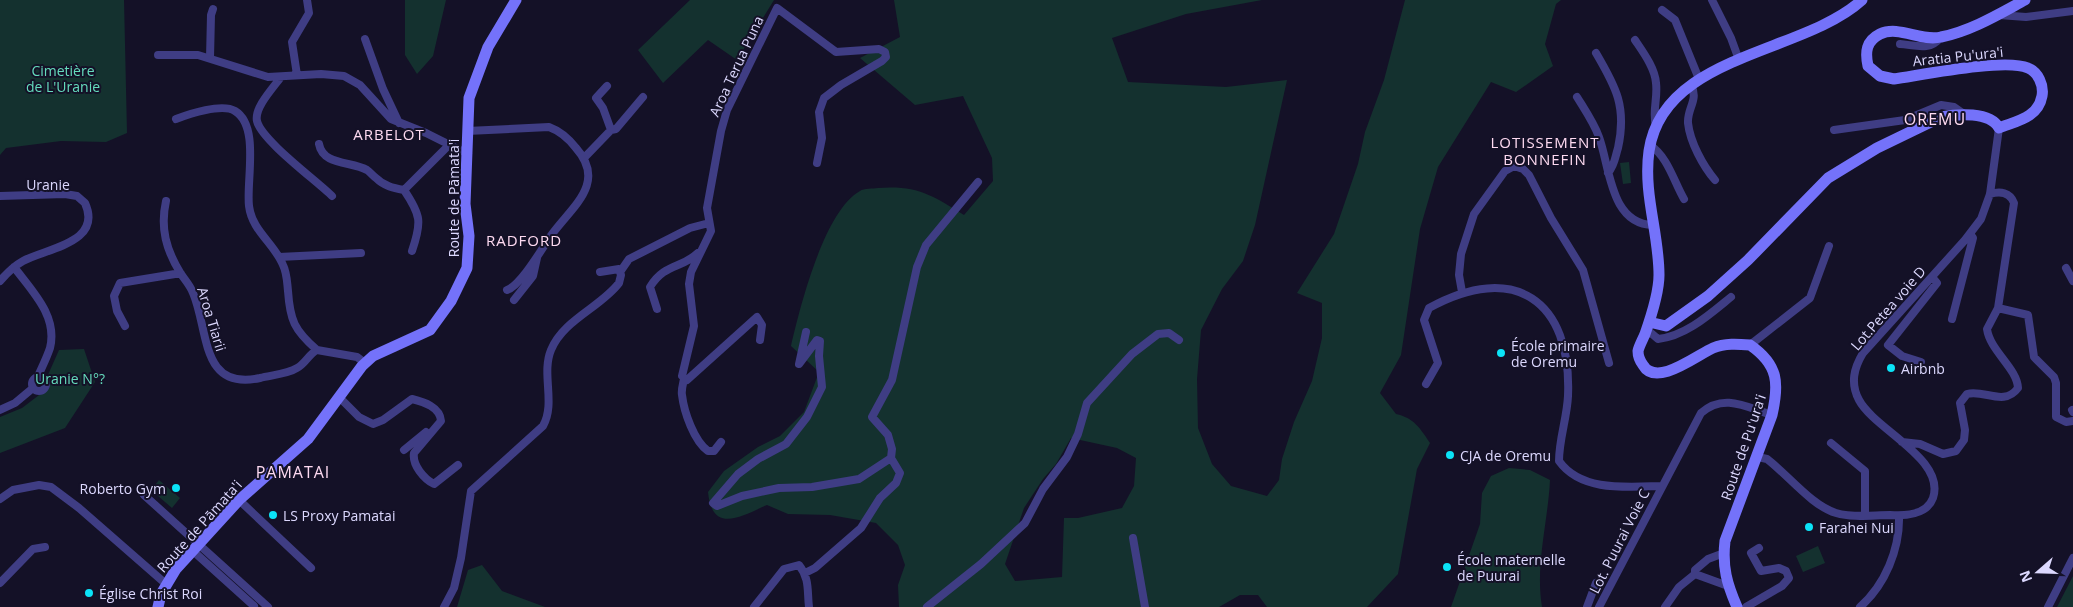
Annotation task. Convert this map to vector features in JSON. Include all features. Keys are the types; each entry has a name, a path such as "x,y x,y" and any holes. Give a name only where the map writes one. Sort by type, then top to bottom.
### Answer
{"main road":[{"name":"Route de Pāmata'i","path":"158,607 166,584 195,548 239,500 308,440 362,366 374,356 430,330 442,316 460,284 469,263 466,204 467,131 470,98 478,72 494,34 515,0"},
{"path":"1750,346 1729,345 1713,348 1677,367 1659,374 1652,374 1645,369 1639,358 1638,351 1649,322 1659,278 1647,186 1650,145 1657,129 1672,105 1695,82 1739,60 1845,14 1862,0"},
{"name":"Aratia Pu'ura'i","path":"1999,128 2032,116 2038,107 2043,96 2042,85 2038,75 2028,68 1993,66 1894,79 1880,76 1868,66 1865,52 1870,41 1881,33 1893,31 1925,38 1940,38 1999,16 2024,0"},
{"path":"1649,322 1666,326 1708,296 1748,260 1828,178 1877,148 1941,117 1965,116 1987,118 1999,128"},
{"name":"Route de Pu'ura'i","path":"1737,607 1728,586 1724,553 1725,541 1758,457 1777,394 1776,377 1769,363 1750,346"}],"street":[{"path":"297,75 292,42 309,13 307,0"},
{"path":"1712,0 1731,38 1739,60"},
{"name":"Aroa Terua Puna","path":"721,442 714,451 708,452 702,447 688,416 681,394 684,379 682,376 694,326 689,284 691,272 699,252 709,238 707,208 727,110 743,81 777,8 836,52 879,49 885,52 886,57 882,61 841,85 824,98 819,112 822,138 817,162"},
{"path":"210,58 211,15 213,9"},
{"path":"1662,10 1675,20 1695,82 1695,97 1688,122 1707,171 1716,180"},
{"path":"1999,16 2026,17 2073,11"},
{"path":"1900,44 1928,47 1935,44 1940,38"},
{"path":"366,39 382,89 399,123"},
{"path":"1635,40 1651,66 1656,82 1653,113 1657,129"},
{"path":"1596,53 1612,82 1622,108 1621,135 1613,167 1608,173"},
{"path":"158,55 198,55 247,72 281,77 334,74 353,80 385,114 399,123 426,133 468,154"},
{"path":"281,77 260,109 257,121 276,147 332,196"},
{"path":"607,86 596,98 603,108 611,130"},
{"path":"584,158 611,130 616,129 643,97"},
{"path":"1577,97 1599,137 1614,193 1627,214 1643,225 1653,225"},
{"path":"1834,130 1905,120 1929,109 1947,105 1965,116"},
{"path":"176,119 206,110 226,108 236,111 244,120 250,140 249,199 251,216 261,234 279,257 287,278 289,308 294,325 317,350 356,357 360,360 362,366"},
{"path":"467,131 549,127 564,136 584,158 588,172 587,187 577,206 555,231 516,283 508,290"},
{"name":"Lot.Petea voie D","path":"1758,457 1767,459 1829,511 1865,516 1899,516 1926,508 1931,503 1935,489 1932,474 1902,442 1870,414 1859,400 1853,383 1854,370 1863,353 1970,234 1981,219 1990,194 1999,128"},
{"path":"319,144 320,149 328,158 369,171 386,186 404,190 419,214 418,234 412,251"},
{"path":"404,190 448,145"},
{"path":"1650,145 1660,153 1667,164 1684,199"},
{"path":"1462,292 1459,275 1461,254 1474,214 1504,171 1514,166 1523,169 1533,180 1558,231 1583,270 1609,363"},
{"path":"805,573 814,568 861,528 880,498 896,483 900,473 891,458 892,449 888,435 872,417 892,380 917,267 926,245 978,182"},
{"path":"1902,442 1920,444 1943,454 1956,451 1964,440 1965,430 1960,404 1967,394 1972,393 2001,398 2016,390 2018,384 1988,335 1987,329 1998,308 2014,204 2006,193 1990,194"},
{"name":"Uranie","path":"0,196 65,194 77,196 85,203 88,217 88,225 77,238 24,260 14,267"},
{"name":"Aroa Tiarii","path":"166,201 162,224 164,234 181,274 193,291 211,360 218,368 230,377 243,381 296,369 317,350"},
{"path":"444,607 454,588 462,558 471,491 543,426 548,418 548,370 551,349 575,321 615,288 619,282 620,272 629,259 690,228 709,223"},
{"path":"1952,319 1974,238 1970,234"},
{"path":"1750,346 1810,298 1829,246"},
{"path":"657,309 650,287 654,281 668,268 691,259 699,252"},
{"path":"279,257 361,253"},
{"path":"514,300 533,276 538,256"},
{"path":"0,281 14,267 45,309 50,321 51,342 39,374 40,378 33,380 33,388 15,403 0,410"},
{"path":"2066,268 2073,281"},
{"path":"600,272 610,269 619,270 620,272"},
{"path":"125,326 114,302 115,291 120,284 181,274"},
{"path":"1921,362 1902,356 1888,345 1934,288 1937,283 1932,277"},
{"name":"Lot. Puurai Voie C","path":"1426,384 1438,363 1424,320 1429,308 1462,292 1484,288 1523,293 1542,304 1551,315 1563,343 1568,370 1568,397 1558,461 1563,467 1579,478 1610,487 1661,486"},
{"path":"1644,335 1651,333 1658,339 1668,338 1687,329 1731,297"},
{"path":"1998,308 2028,315 2034,357 2054,377 2056,383 2056,417 2066,422 2073,421"},
{"path":"684,379 687,380 757,317 762,325 760,340"},
{"path":"806,332 799,364 817,340 820,341 819,356 822,387 806,417 786,444 758,459 738,474 713,503 717,506 742,496 779,488 812,487 859,479 891,458"},
{"path":"927,607 981,564 1025,523 1044,489 1067,457 1078,434 1087,403 1132,354 1158,334 1169,333 1179,340"},
{"path":"339,398 359,417 373,424 383,420 412,399 432,406 439,414 441,421 414,453 413,459 424,476 434,484 458,465"},
{"name":"Lot. Puurai Voie C","path":"1600,607 1661,486 1701,413 1711,406 1725,402 1772,415"},
{"path":"404,450 421,437 439,414"},
{"path":"1831,443 1865,471 1865,516"},
{"path":"0,499 13,490 39,485 51,487 79,508 166,584"},
{"path":"144,495 254,606"},
{"path":"239,500 311,568"},
{"path":"1860,607 1884,578 1893,554 1899,516"},
{"path":"1133,538 1146,607"},
{"path":"0,583 33,549 45,547"},
{"path":"195,548 268,607"},
{"path":"1746,607 1782,586 1789,578 1786,571 1779,568 1761,571 1751,553 1759,548"},
{"path":"1665,607 1679,587 1695,574 1695,570 1702,563 1724,553"},
{"path":"2048,607 2073,558"},
{"path":"754,607 784,570 799,566 805,573 810,587 809,607"},
{"path":"1695,574 1728,586"},
{"name":"Lot. Puurai Voie C","path":"1587,607 1596,583"}],"green space":[{"name":"Cimetière de L'Uranie","path":"0,0 124,0 127,133 106,142 61,141 6,148 0,155"},
{"path":"405,0 446,0 433,56 417,74 405,55"},
{"path":"690,0 774,0 737,60 708,40 663,83 638,50"},
{"path":"894,0 1262,0 1186,14 1112,38 1128,82 1226,87 1287,80 1255,225 1243,261 1222,289 1201,330 1197,379 1198,428 1212,464 1231,486 1267,496 1279,480 1282,459 1294,422 1312,381 1322,338 1322,303 1297,293 1334,234 1358,164 1365,132 1384,80 1405,0 1561,0 1556,4 1545,44 1553,66 1516,92 1491,82 1438,167 1420,229 1401,355 1380,393 1396,414 1408,418 1420,428 1430,443 1417,469 1398,574 1367,607 1267,607 1258,595 1240,595 1219,607 899,607 898,585 905,565 898,545 876,523 830,515 788,514 767,505 748,514 730,519 722,518 715,514 708,492 724,471 758,447 780,436 804,412 819,372 791,346 815,261 835,218 847,202 864,189 903,188 924,193 964,215 993,181 992,158 963,96 915,105 860,58 900,37","holes":["1071,438 1117,448 1136,458 1134,486 1122,508 1078,518 1064,518 1062,577 1015,581 1005,564 1024,508 1043,479 1056,464"]},
{"path":"1629,162 1631,183 1623,184 1620,163"},
{"name":"Uranie N°?","path":"84,349 95,382 65,428 0,453 0,417 22,408 47,389 47,377 59,350"},
{"path":"1509,468 1530,470 1550,480 1541,559 1540,591 1542,607 1451,607 1480,524 1482,493 1491,476"},
{"path":"159,480 180,498 172,508 151,490"},
{"path":"1818,546 1825,563 1803,572 1796,556"},
{"path":"482,565 502,591 545,607 457,607 468,570"},
{"path":"2073,576 2073,607 2057,607"}],"place":[{"name":"École primaire de Oremu","path":"1501,353"},
{"name":"Airbnb","path":"1891,368"},
{"name":"CJA de Oremu","path":"1450,455"},
{"name":"Roberto Gym","path":"176,488"},
{"name":"LS Proxy Pamatai","path":"273,515"},
{"name":"Farahei Nui","path":"1809,527"},
{"name":"École maternelle de Puurai","path":"1447,567"},
{"name":"Église Christ Roi","path":"89,593"}],"district":[{"name":"OREMU","path":"1935,119"},
{"name":"ARBELOT","path":"389,134"},
{"name":"LOTISSEMENT BONNEFIN","path":"1545,150"},
{"name":"RADFORD","path":"524,240"},
{"name":"PAMATAI","path":"293,472"}]}
